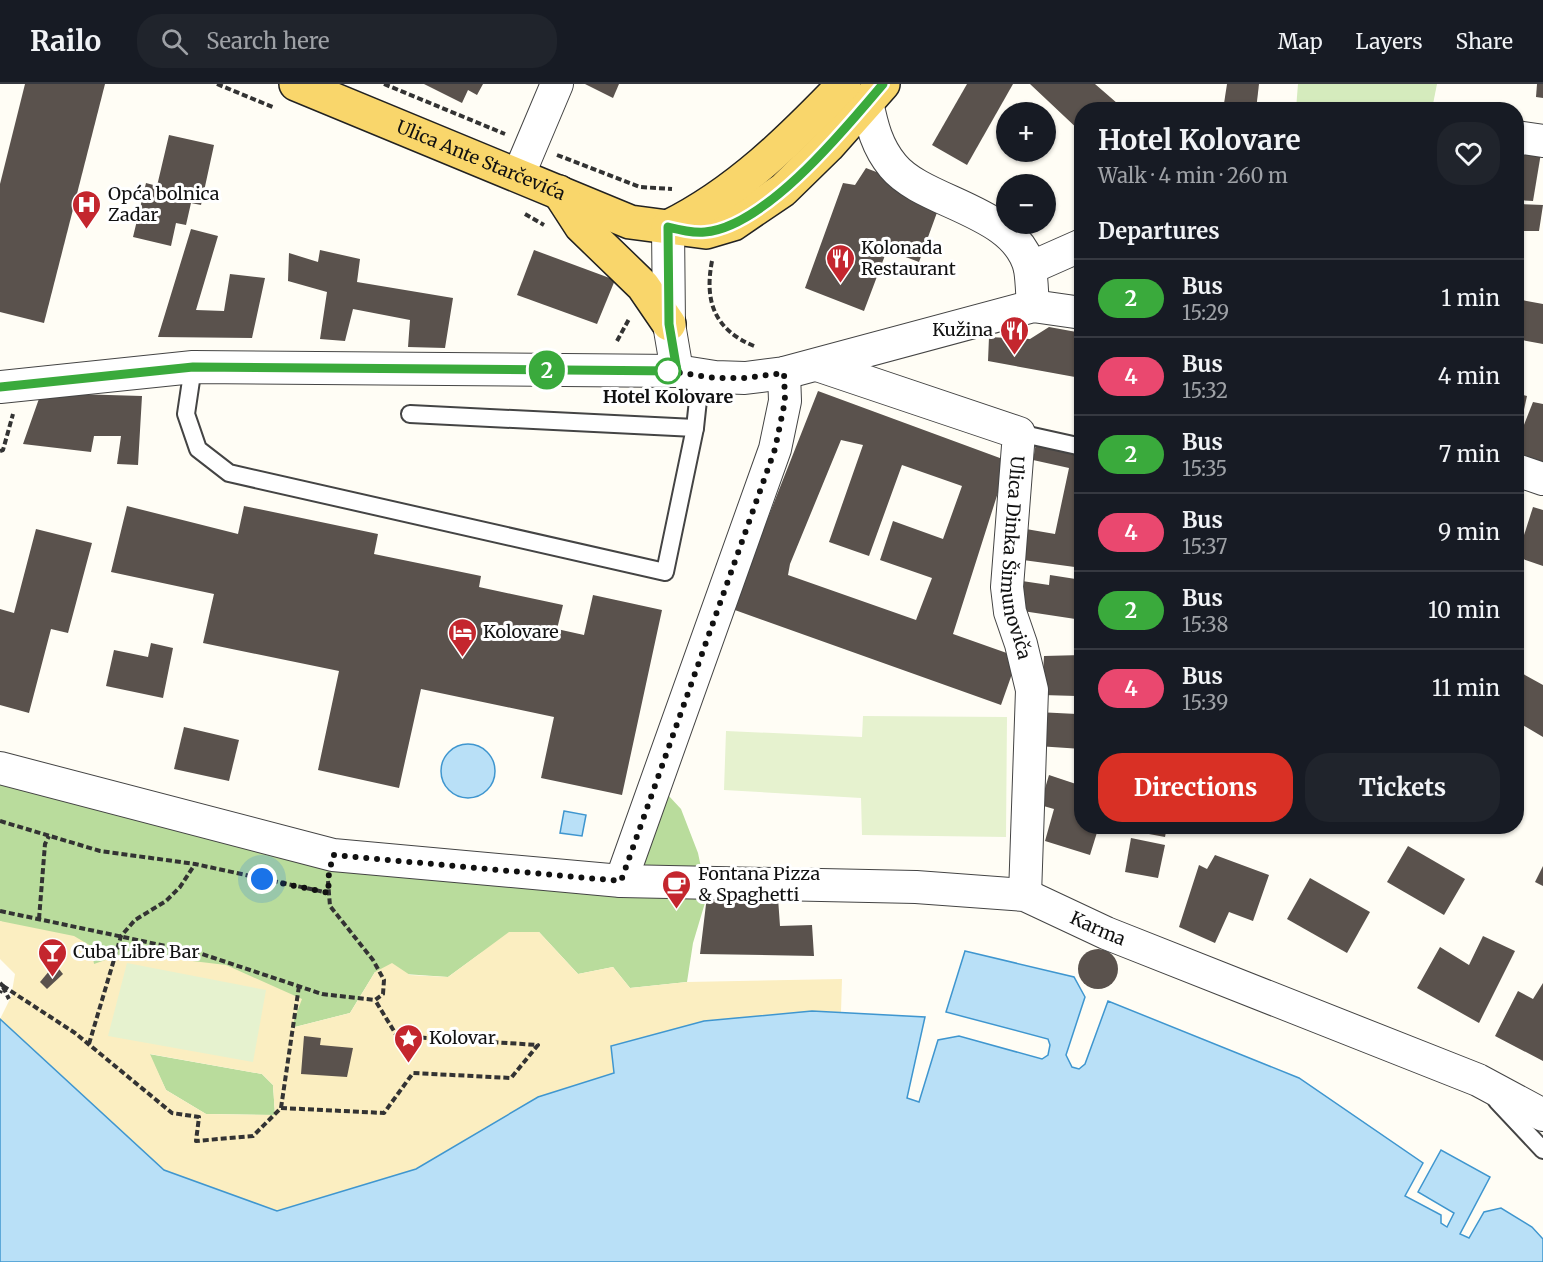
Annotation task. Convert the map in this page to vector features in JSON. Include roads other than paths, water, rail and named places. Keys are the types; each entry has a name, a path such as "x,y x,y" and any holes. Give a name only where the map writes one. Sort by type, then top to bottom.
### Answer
{"main road":[{"name":"Ulica Ante Starčevića","path":"289,97 519,174 630,222 706,232 733,224 756,211 783,190 828,146 865,90"},
{"path":"559,192 581,226 643,286 669,324"}],"street":[{"path":"519,174 557,84"},
{"path":"865,90 873,132 894,168 921,187 969,208 997,226 1020,248 1030,268 1033,306"},
{"path":"1524,138 1543,141"},
{"path":"668,227 669,324 685,373"},
{"path":"1030,268 1074,249"},
{"path":"11,386 193,367 601,371 685,373 745,378 784,373 817,365 1033,306 1074,312"},
{"name":"Ulica Dinka Šimunoviča","path":"817,365 1019,433 1006,586 1010,612 1021,644 1032,690 1025,895"},
{"path":"0,768 333,855 621,881 775,449 785,401 784,373"},
{"name":"Karma","path":"621,881 916,887 1025,895 1106,933 1478,1080 1543,1115"}],"lane":[{"path":"193,367 186,414 198,449 229,473 665,572 695,428 698,400 685,373"},
{"path":"410,414 695,428"},
{"path":"1019,433 1074,445"},
{"path":"1478,1080 1543,1150"}],"water":[{"path":"468,744 478,746 487,752 493,761 495,771 493,781 487,790 478,796 468,798 458,796 449,790 443,781 441,771 443,761 449,752 458,746"},
{"path":"564,811 586,815 582,836 560,833"},
{"path":"965,951 1074,977 1085,997 1066,1055 1072,1067 1079,1069 1085,1064 1108,1001 1299,1078 1423,1163 1405,1196 1441,1215 1441,1223 1447,1227 1454,1213 1418,1192 1441,1150 1490,1177 1460,1234 1469,1238 1484,1212 1501,1208 1532,1227 1543,1239 1543,1262 0,1262 0,1019 164,1170 277,1211 416,1169 538,1097 614,1073 611,1046 704,1021 812,1011 925,1017 907,1098 919,1102 938,1040 959,1036 1042,1059 1048,1055 1050,1045 1048,1039 946,1012"}],"place":[{"name":"Opća bolnica Zadar","path":"87,230"},
{"name":"Kolonada Restaurant","path":"840,284"},
{"name":"Kužina","path":"1014,356"},
{"name":"Hotel Kolovare","path":"668,371"},
{"name":"Kolovare","path":"462,658"},
{"name":"Fontana Pizza & Spaghetti","path":"677,910"},
{"name":"Cuba Libre Bar","path":"52,978"},
{"name":"Kolovar","path":"408,1064"}]}
